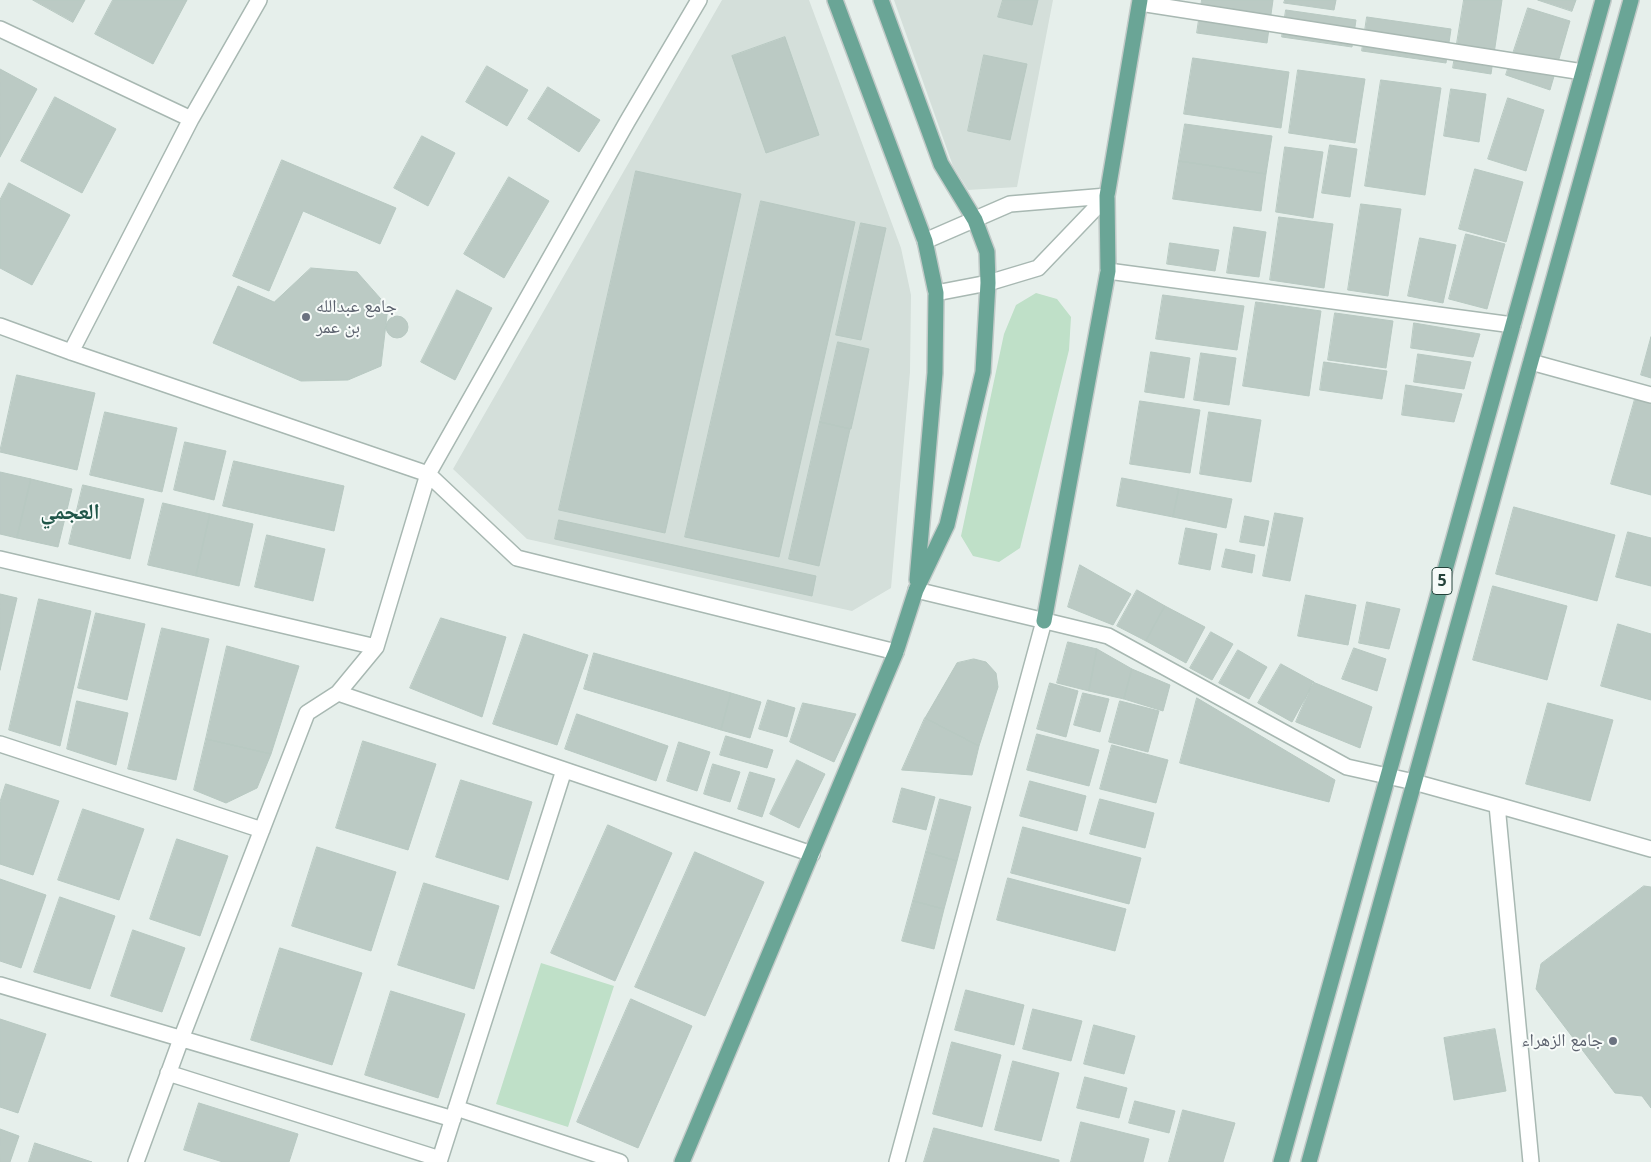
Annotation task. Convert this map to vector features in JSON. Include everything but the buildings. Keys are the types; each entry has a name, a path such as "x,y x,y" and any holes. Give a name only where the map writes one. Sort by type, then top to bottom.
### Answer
{"main road":[{"path":"835,0 925,241 936,293 935,373 916,590"},
{"path":"682,1162 896,652 916,590 947,525 982,372 988,283 987,252 974,220 941,164 881,0"},
{"name":"5","path":"1281,1162 1603,0"},
{"name":"5","path":"1309,1162 1631,0"},
{"path":"1044,621 1108,271 1108,196 1140,2"}],"street":[{"path":"71,352 191,119 259,0"},
{"path":"136,1162 181,1039 307,713 338,693 376,647 428,474 627,122 699,0"},
{"path":"1140,2 1583,72"},
{"path":"0,29 191,119"},
{"path":"925,241 1010,204 1108,196"},
{"path":"936,293 988,283 1038,268 1108,196"},
{"path":"1108,271 1513,325"},
{"path":"0,326 428,474 517,558 896,652"},
{"path":"1531,362 1651,395"},
{"path":"0,559 376,647"},
{"path":"916,590 1108,636 1347,767 1414,782 1651,849"},
{"path":"897,1162 1044,621"},
{"path":"338,693 812,854"},
{"path":"0,744 262,830"},
{"path":"168,1074 440,1160 564,770"},
{"path":"1497,805 1531,1162"},
{"path":"0,985 181,1039 620,1162"}],"shaded area":[{"path":"722,0 809,0 901,248 911,295 910,372 891,588 852,611 527,539 453,469"},
{"path":"894,0 1053,0 1017,187 968,190 953,166"}],"green space":[{"path":"1036,293 1057,299 1071,317 1069,350 1020,548 999,562 973,556 961,536 1004,334 1016,305"},
{"path":"541,963 614,986 568,1127 496,1104"}],"place":[{"name":"جامع عبدالله بن عمر","path":"306,317"},
{"name":"جامع الزهراء","path":"1613,1041"}],"district":[{"name":"العجمي","path":"70,513"}]}
